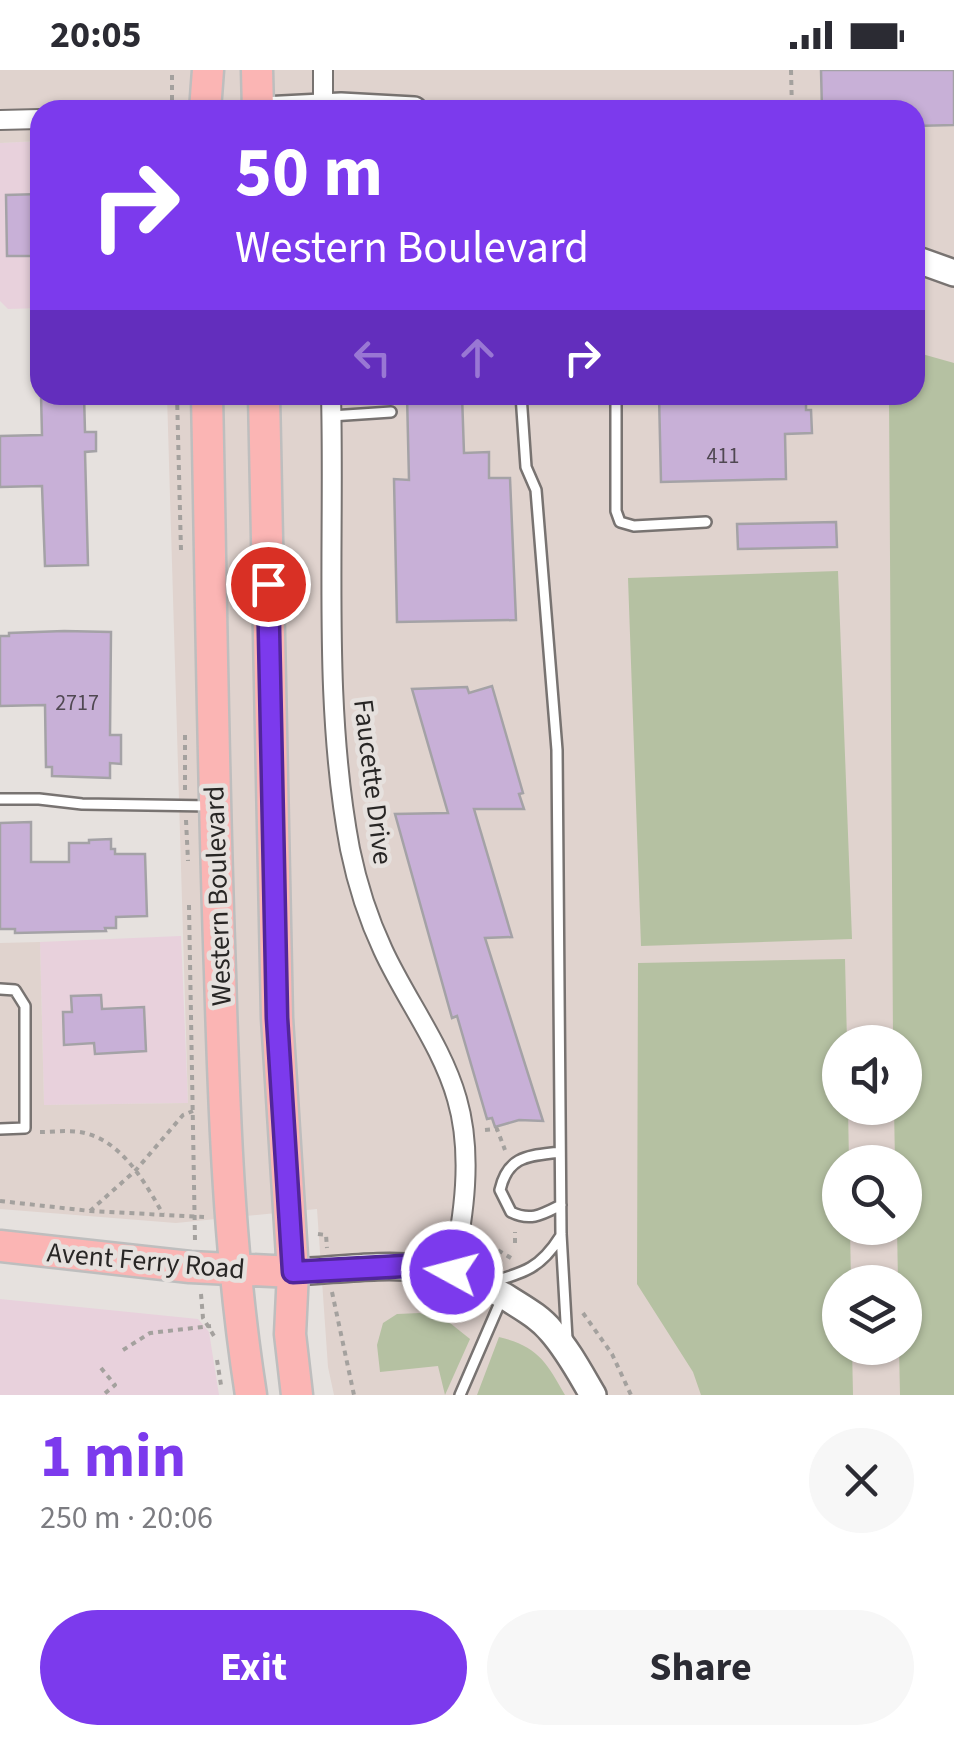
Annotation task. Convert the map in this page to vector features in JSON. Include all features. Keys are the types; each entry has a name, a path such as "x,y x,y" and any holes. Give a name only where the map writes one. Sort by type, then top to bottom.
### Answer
{"main road":[{"path":"206,100 208,70"},
{"path":"257,70 259,100"},
{"name":"Western Boulevard","path":"207,405 224,1093 234,1270 250,1395"},
{"name":"Western Boulevard","path":"264,405 277,1018 293,1272 290,1334 297,1395"},
{"name":"Avent Ferry Road","path":"0,1246 234,1270 293,1272"}],"street":[{"path":"323,70 323,100"},
{"path":"0,120 30,119"},
{"path":"925,263 954,273"},
{"name":"Faucette Drive","path":"330,405 334,712 344,809 350,849 370,919 457,1098 465,1151 462,1226 452,1272"},
{"path":"293,1272 404,1266 452,1272 493,1290 549,1328 593,1395"}],"lane":[{"path":"523,405 526,467 536,490 557,750 561,1234 568,1352"},
{"path":"616,405 616,511 620,522 634,526 706,522"},
{"path":"331,416 391,412"},
{"path":"0,799 214,806"},
{"path":"0,989 15,990 26,1006 26,1128 0,1129"},
{"path":"560,1152 515,1162 504,1174 500,1190 511,1212 526,1218 561,1205"},
{"path":"460,1395 493,1290 547,1257 561,1234"}],"path":[{"path":"172,70 172,100"},
{"path":"791,70 792,100"},
{"path":"186,829 188,864"},
{"path":"0,1201 90,1211 193,1215 190,898"},
{"path":"90,1211 136,1170 182,1115 193,1111"},
{"path":"26,1128 90,1135 117,1150 136,1170 164,1215"},
{"path":"479,1131 497,1129 508,1154"},
{"path":"478,1228 482,1243 522,1264"},
{"path":"576,1304 612,1354 631,1395"},
{"path":"333,1308 354,1395"},
{"path":"204,1318 210,1326 223,1395"},
{"path":"123,1350 150,1333 210,1326"},
{"path":"101,1368 115,1385 103,1395"}],"shaded area":[{"path":"0,70 954,70 954,1395 334,1395 328,1367 317,1209 176,1223 0,1209 0,943 40,942 44,1105 188,1103 167,405 925,405 925,100 30,100 30,142 0,143"},
{"path":"30,142 30,308 8,309 0,301 0,143"},
{"path":"181,936 188,1103 44,1105 40,942"},
{"path":"0,1299 198,1319 209,1332 219,1395 0,1395"}],"green space":[{"path":"925,355 954,363 954,1395 900,1395 899,1365 922,1365 922,1265 898,1265 897,1245 922,1245 922,1145 895,1145 894,1125 922,1125 922,1025 893,1025 889,405 925,405"},
{"path":"838,571 852,939 641,946 628,578"},
{"path":"845,959 847,1025 822,1025 822,1125 848,1125 849,1145 822,1145 822,1245 850,1245 851,1265 822,1265 822,1365 852,1365 853,1395 701,1395 693,1372 637,1284 638,963"},
{"path":"420,1313 450,1323 470,1339 445,1395 438,1366 380,1372 377,1345 383,1323 397,1314"},
{"path":"499,1337 532,1350 565,1395 477,1395"}],"building":[{"path":"821,70 954,70 954,125 925,126 925,100 822,100"},
{"path":"30,194 30,256 7,256 6,195"},
{"path":"41,405 84,405 85,432 96,432 96,451 85,452 88,565 45,566 42,486 0,487 0,436 42,435"},
{"path":"407,405 462,405 464,453 489,452 489,478 510,478 516,620 397,622 394,479 409,480"},
{"path":"659,405 806,405 806,410 811,410 812,433 785,434 786,479 661,482"},
{"path":"836,522 837,547 738,549 737,524"},
{"path":"111,632 110,735 121,735 121,764 110,763 110,778 52,776 52,767 46,767 45,705 0,706 0,636"},
{"path":"492,686 523,793 519,794 524,809 474,809 512,937 485,938 543,1121 519,1120 495,1127 492,1118 487,1119 457,1016 452,1018 395,814 448,813 412,689 467,687 469,693"},
{"path":"31,822 31,862 69,862 69,843 89,840 111,839 115,854 145,854 147,916 116,917 116,928 105,928 106,931 15,933 15,929 0,929 0,823"},
{"path":"101,995 102,1009 144,1007 146,1051 95,1054 94,1043 64,1045 63,1012 72,1012 71,996"}],"route":[{"path":"268,584 277,1018 293,1272 404,1266 452,1272"}]}
